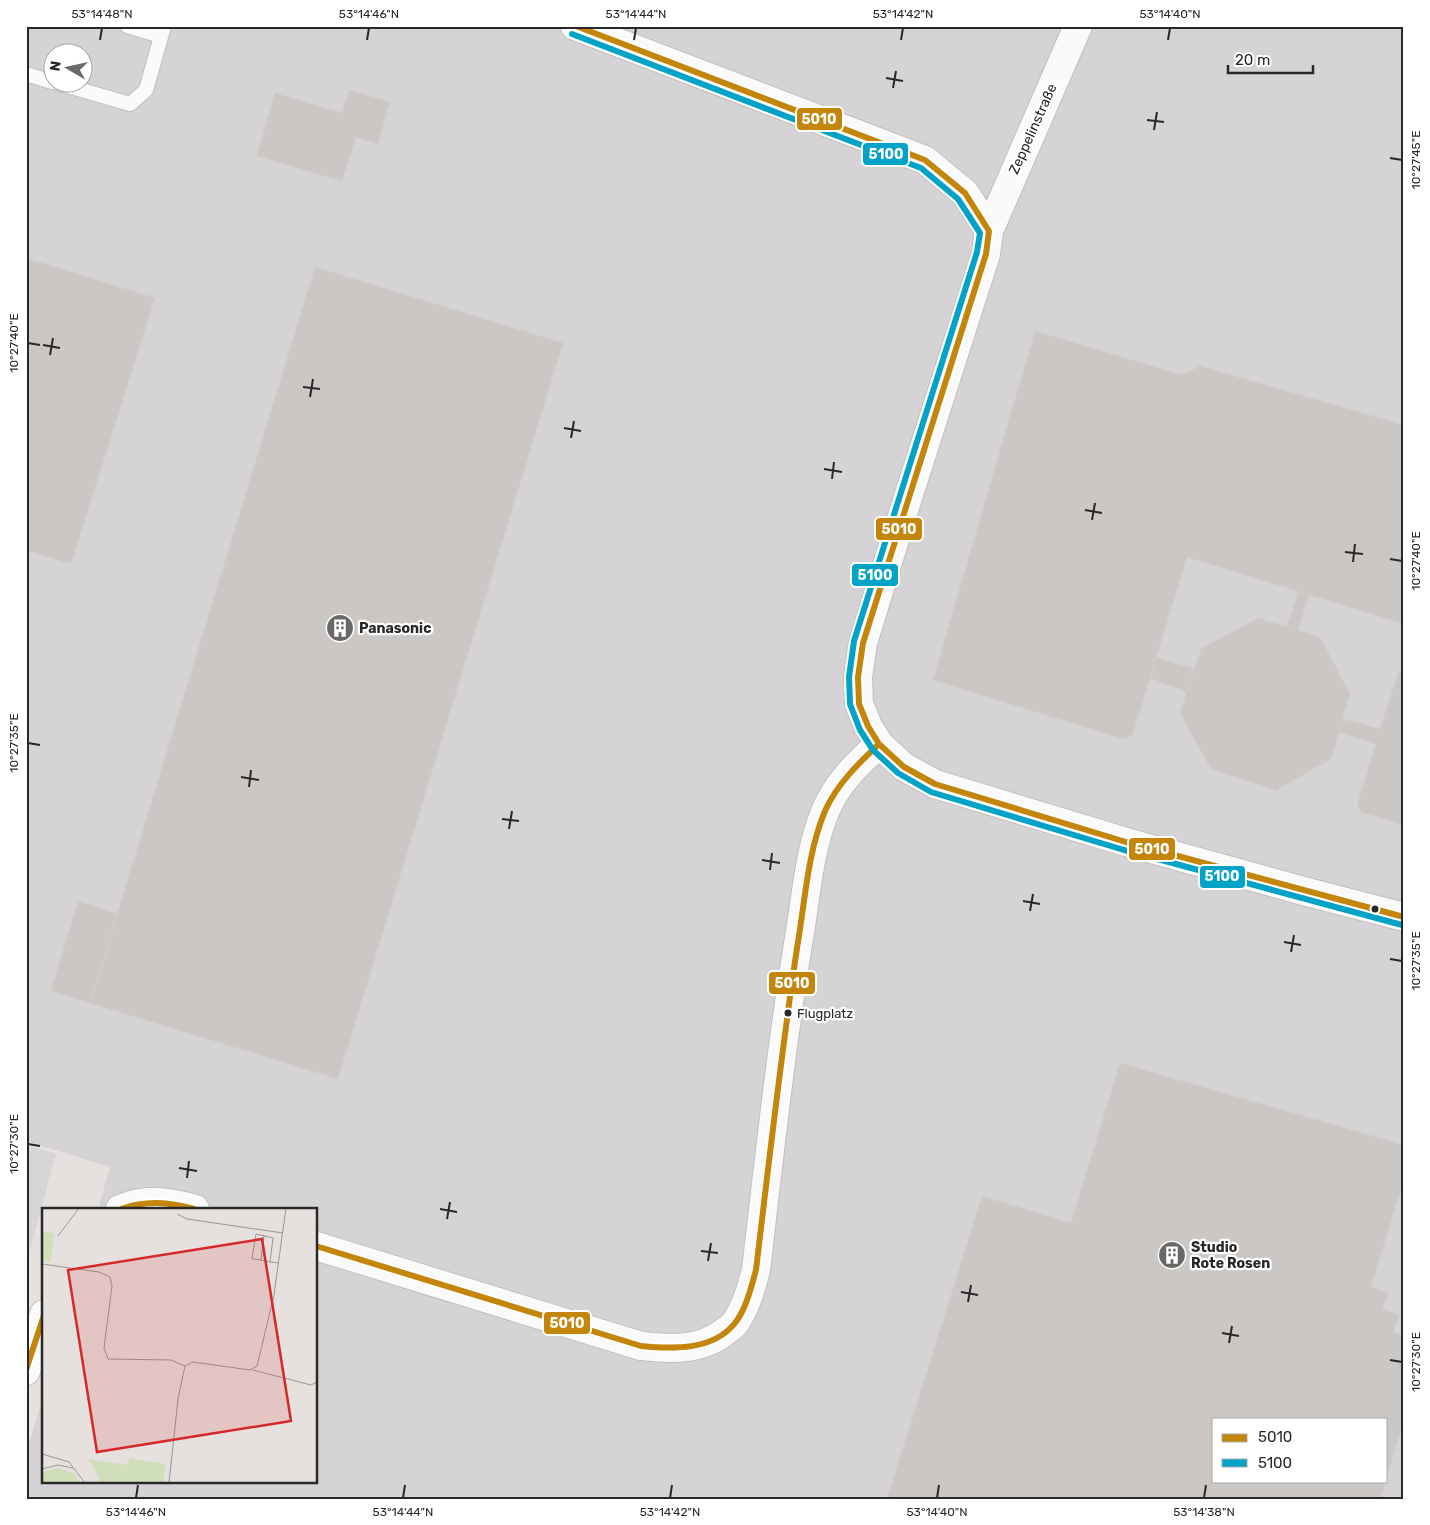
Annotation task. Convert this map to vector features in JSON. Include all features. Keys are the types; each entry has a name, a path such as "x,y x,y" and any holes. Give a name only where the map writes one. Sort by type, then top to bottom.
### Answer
{"street":[{"path":"575,26 925,160 965,193 989,231"},
{"name":"Zeppelinstraße","path":"1078,26 989,231 986,254 863,643 858,677 859,704 868,726 879,744 904,767 935,784 1126,842 1301,891 1404,917"},
{"path":"318,1247 641,1346 668,1349 687,1347 717,1338 734,1325 748,1298 756,1270 782,1051 815,846 825,812 839,785 855,766 879,744"},
{"path":"122,1208 132,1204 154,1200 191,1208"},
{"path":"26,1371 42,1320"}],"lane":[{"path":"88,92 130,104 146,90 163,31 127,26"},
{"path":"26,74 42,79"}],"shaded area":[{"path":"26,26 1404,26 1404,1499 26,1499 26,1454 42,1401 42,1482 318,1482 318,1208 98,1208 110,1167 26,1141"},
{"path":"26,1145 56,1154 26,1264"}],"building":[{"path":"349,90 390,102 378,144 356,137 342,181 257,156 275,93 342,113"},
{"path":"26,258 155,298 71,564 26,550"},
{"name":"Panasonic","path":"315,267 563,343 338,1079 90,1003"},
{"path":"1035,331 1182,375 1200,366 1404,425 1404,624 1187,557 1132,736 1123,739 933,680"},
{"path":"1298,592 1309,595 1298,630 1287,627"},
{"path":"1258,618 1320,637 1350,694 1331,759 1276,790 1211,769 1180,713 1201,649"},
{"path":"1156,657 1194,669 1187,692 1150,678"},
{"path":"1404,668 1404,825 1361,812 1357,805 1376,744 1339,732 1343,719 1380,729 1398,673"},
{"path":"78,901 118,914 90,1003 51,991"},
{"name":"Studio Rote Rosen","path":"1120,1063 1404,1145 1404,1179 1371,1287 1388,1293 1382,1309 1399,1315 1394,1332 1404,1336 1404,1419 1388,1472 1388,1418 1212,1418 1212,1482 1386,1482 1380,1499 887,1499 982,1196 1071,1223"}],"transit line":[{"name":"5010","path":"576,26 925,160 965,193 989,231 986,254 863,643 858,677 859,704 868,726 879,744 904,767 935,784 1126,842 1404,917"},
{"name":"5100","path":"572,34 921,168 958,199 980,233 977,252 854,641 849,677 850,704 860,730 873,750 898,773 931,792 1124,850 1402,925"},
{"name":"5010","path":"318,1247 641,1346 666,1348 691,1346 715,1339 726,1332 735,1323 742,1311 756,1270 786,1028 807,879 814,844 830,801 842,783 879,744"},
{"name":"5010","path":"124,1208 148,1203 190,1208"},
{"name":"5010","path":"26,1370 42,1321"}],"place":[{"name":"Panasonic","path":"340,628"},
{"name":"Flugplatz","path":"788,1013"},
{"name":"Studio Rote Rosen","path":"1172,1255"}]}
